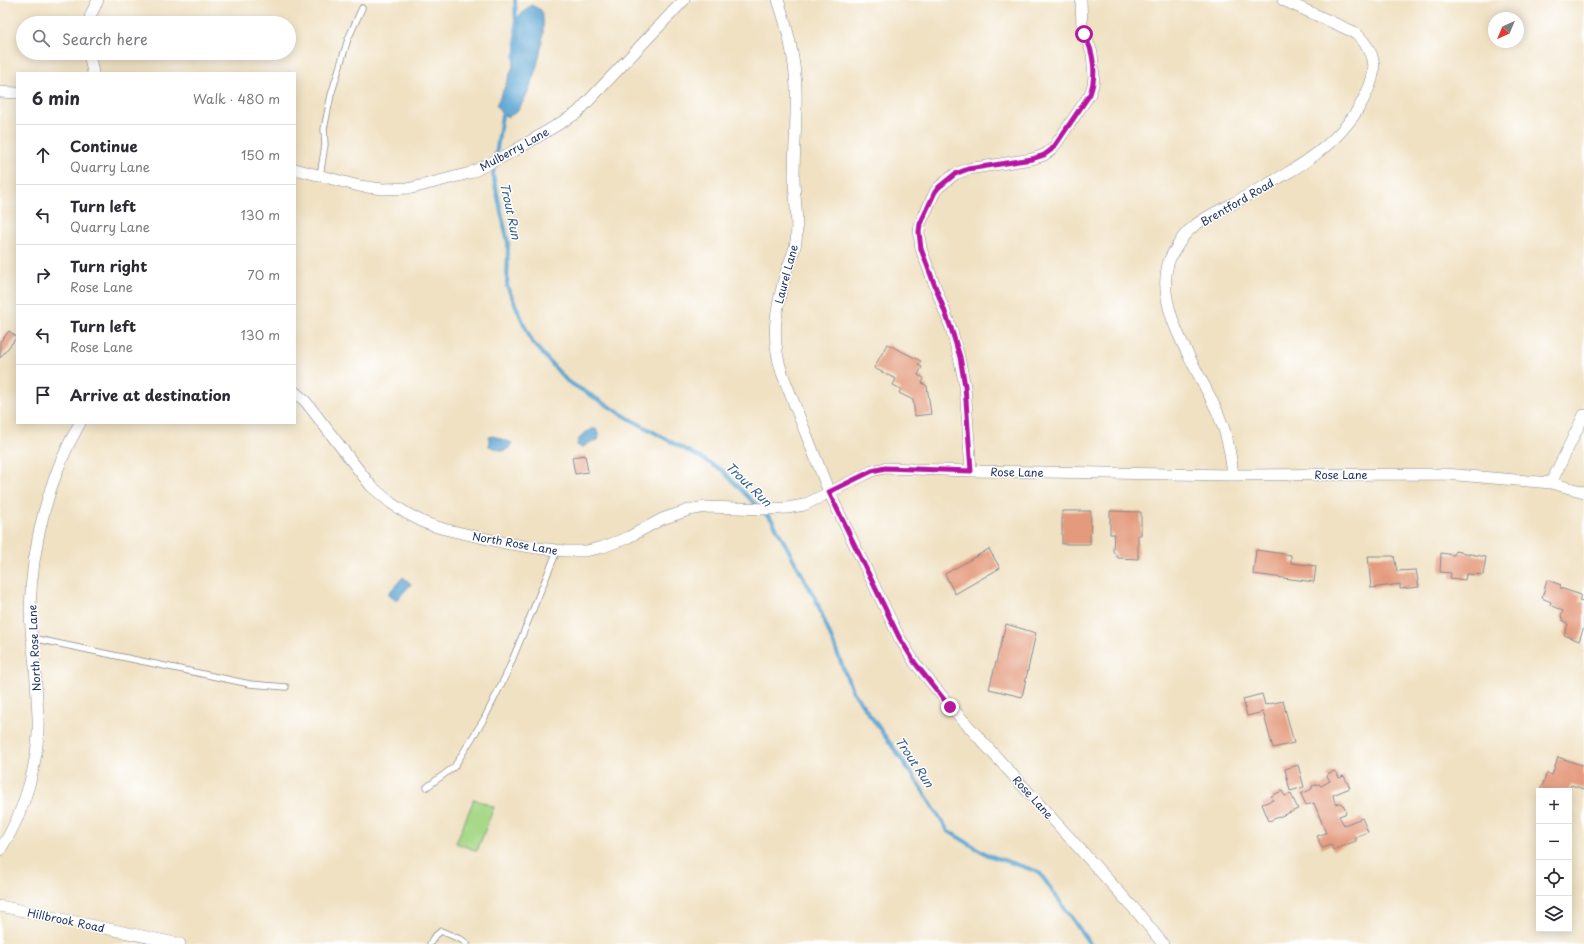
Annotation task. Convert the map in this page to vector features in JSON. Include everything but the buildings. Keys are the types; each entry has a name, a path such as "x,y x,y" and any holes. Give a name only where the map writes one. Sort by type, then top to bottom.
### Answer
{"street":[{"path":"91,16 98,0"},
{"name":"Mulberry Lane","path":"296,169 359,186 384,190 436,182 470,173 503,157 577,113 684,0"},
{"name":"Laurel Lane","path":"778,0 791,43 796,90 794,176 797,223 796,242 777,305 775,322 776,356 829,492"},
{"path":"971,471 965,386 960,357 951,328 921,249 919,232 920,224 935,192 955,174 968,169 1032,159 1044,155 1056,144 1090,94 1093,85 1092,52 1082,27 1081,0"},
{"name":"Brentford Road","path":"1233,475 1231,459 1221,421 1169,312 1165,288 1168,263 1182,238 1204,219 1298,167 1323,150 1338,135 1365,98 1374,73 1372,54 1363,40 1356,33 1283,0"},
{"path":"90,60 93,72"},
{"path":"0,92 16,93"},
{"name":"North Rose Lane","path":"296,393 306,402 371,486 391,503 425,523 475,537 505,543 557,551 586,551 613,544 662,519 689,510 706,508 787,508 804,505 829,492"},
{"path":"1551,483 1584,415"},
{"name":"North Rose Lane","path":"0,850 14,825 24,798 37,746 38,719 30,610 33,568 38,538 51,491 72,436 79,424"},
{"name":"Rose Lane","path":"1163,944 1138,913 950,707 915,663 899,637 829,492 872,471 885,468 971,471 1233,475 1445,474 1551,483 1584,492"},
{"name":"Hillbrook Road","path":"0,906 180,944"}],"lane":[{"path":"320,176 325,145 324,128 331,95 348,39 362,8"},
{"path":"428,787 454,767 484,719 506,675 557,551"},
{"path":"32,638 250,684 286,687"},
{"path":"430,944 433,938 441,931 468,944"}],"green space":[{"path":"474,799 494,807 477,851 456,843"}],"water":[{"path":"531,5 541,10 543,19 543,32 538,62 528,92 522,104 516,112 508,117 501,113 496,105 507,82 517,50 518,17"},
{"path":"592,429 596,429 599,436 598,440 583,447 577,445 582,435"},
{"path":"493,436 512,443 509,448 503,451 489,446 489,437"},
{"path":"403,577 411,584 396,601 388,594"}],"waterway":[{"name":"Trout Run","path":"515,0 517,50 515,58"},
{"name":"Trout Run","path":"503,109 493,175 508,243 507,286 532,342 567,381 630,419 722,470 758,507"},
{"name":"Trout Run","path":"763,511 772,520 816,600 852,690 912,774 948,831 988,855 1039,872 1090,944"}],"route":[{"path":"950,707 915,663 899,637 829,492 872,471 885,468 971,471 965,386 960,357 951,328 921,249 919,232 920,224 935,192 955,174 968,169 1032,159 1044,155 1051,150 1090,94 1093,85 1094,76 1092,52 1084,34"}]}
